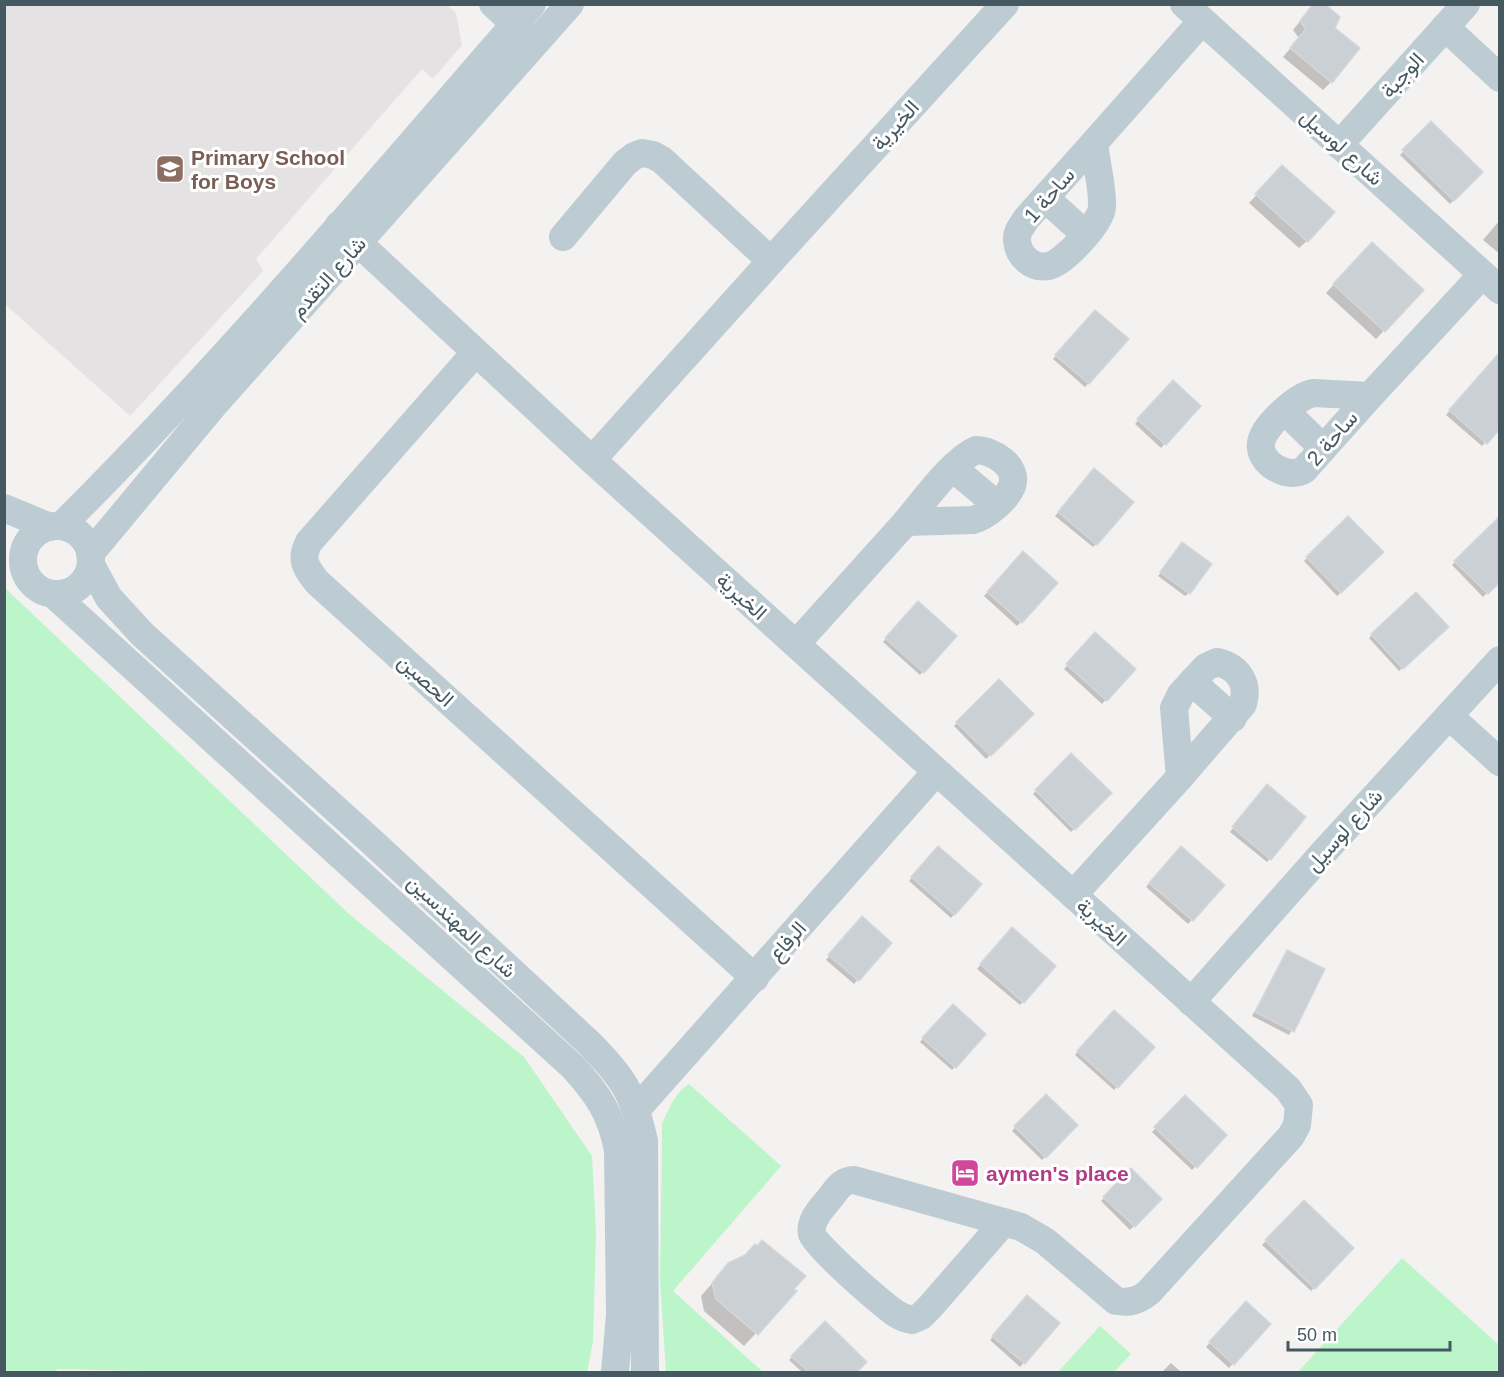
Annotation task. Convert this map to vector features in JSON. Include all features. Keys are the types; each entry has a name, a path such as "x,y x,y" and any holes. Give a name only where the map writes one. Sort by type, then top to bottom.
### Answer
{"street":[{"path":"493,4 523,14 536,43"},
{"name":"شارع التقدم","path":"56,526 125,463 194,389 536,43 570,4"},
{"name":"الخيرية","path":"592,460 1005,4"},
{"name":"الوجبة","path":"1339,145 1466,4"},
{"name":"ساحة 1","path":"1094,143 1102,207 1098,220 1069,253 1055,264 1037,267 1027,261 1019,247 1018,231 1094,143 1193,13"},
{"name":"شارع لوسيل","path":"1193,13 1491,282"},
{"name":"شارع التقدم","path":"91,559 523,14"},
{"path":"1445,27 1500,78"},
{"path":"563,237 625,163 642,153 653,155 674,169 771,261"},
{"path":"1045,198 1086,234"},
{"name":"الخيرية","path":"349,234 592,460 1295,1096 1299,1105 1297,1125 1291,1136 1149,1292 1139,1300 1127,1303 1116,1300 1032,1232 1004,1222 848,1180 839,1186 815,1216 812,1233 821,1248 896,1314 904,1319 912,1320 921,1316 1004,1222"},
{"name":"ساحة 2","path":"1370,396 1307,394 1297,399 1265,432 1261,442 1261,452 1278,470 1288,474 1298,474 1304,470 1370,396 1491,282"},
{"name":"الحصين","path":"476,353 309,542 304,551 304,562 308,571 325,590 755,978"},
{"path":"1285,411 1323,448"},
{"path":"796,644 967,454 976,450 986,450 995,454 1010,469 1013,477 1010,489 986,515 973,520 906,522"},
{"path":"953,468 997,505"},
{"path":"4,508 56,526 72,529 87,544 91,559 82,584 63,594 43,591 34,585 14,558 23,556 26,545 41,530 56,526"},
{"name":"شارع المهندسين","path":"91,559 110,598 142,634 371,841 588,1042 619,1076 637,1109 644,1141 645,1372"},
{"name":"شارع المهندسين","path":"53,594 573,1067 590,1085 614,1128 618,1150 620,1315 615,1372"},
{"name":"شارع لوسيل","path":"1191,1002 1323,853 1500,660"},
{"path":"1073,895 1180,777 1233,718 1192,682 1181,694 1174,708 1180,777"},
{"path":"1449,716 1500,762"},
{"name":"الرفاع","path":"637,1109 936,772"}],"shaded area":[{"name":"Primary School for Boys","path":"5,5 447,5 456,13 462,45 433,79 422,69 256,259 263,271 130,416 5,304"}],"green space":[{"path":"4,587 349,914 524,1057 592,1156 596,1232 593,1342 587,1372 189,1372 57,1369 56,1372 5,1372"},
{"path":"689,1084 781,1166 673,1291 763,1372 666,1372 660,1281 662,1124 676,1097"},
{"path":"1402,1258 1499,1345 1499,1372 1298,1372"},
{"path":"1100,1326 1131,1354 1114,1372 1058,1372"}],"building":[{"path":"1313,4 1325,4 1340,17 1335,28 1360,48 1332,83 1290,48 1306,29 1300,21"},
{"path":"1431,121 1483,172 1454,201 1402,150"},
{"path":"1282,165 1335,212 1308,242 1255,194"},
{"path":"1372,242 1424,290 1385,332 1333,284"},
{"path":"1095,310 1129,339 1089,384 1055,355"},
{"path":"1500,352 1500,429 1487,444 1449,410"},
{"path":"1173,380 1201,406 1166,445 1137,419"},
{"path":"1094,468 1134,502 1097,545 1058,512"},
{"path":"1348,516 1384,552 1341,593 1306,557"},
{"path":"1500,516 1500,582 1488,594 1454,561"},
{"path":"1182,542 1212,564 1190,594 1160,572"},
{"path":"1023,551 1058,583 1022,623 987,592"},
{"path":"1416,592 1449,627 1403,669 1371,634"},
{"path":"918,601 957,636 924,673 885,638"},
{"path":"1095,632 1136,669 1107,701 1066,664"},
{"path":"999,679 1034,714 991,756 956,722"},
{"path":"1071,753 1112,793 1075,830 1035,790"},
{"path":"1267,784 1306,817 1271,860 1232,827"},
{"path":"938,846 982,884 955,915 911,877"},
{"path":"1181,846 1225,885 1193,921 1149,883"},
{"path":"862,916 892,943 859,981 828,955"},
{"path":"1012,927 1056,966 1024,1003 980,964"},
{"path":"1287,950 1325,969 1294,1032 1255,1012"},
{"path":"953,1004 986,1034 956,1068 922,1038"},
{"path":"1114,1010 1155,1047 1118,1088 1077,1051"},
{"path":"1046,1094 1078,1125 1046,1158 1014,1126"},
{"path":"1185,1095 1227,1135 1197,1168 1154,1127"},
{"path":"1131,1168 1162,1199 1135,1227 1103,1197"},
{"path":"1304,1200 1354,1248 1315,1289 1265,1240"},
{"path":"762,1240 806,1276 794,1289 797,1291 758,1335 716,1299 712,1283 728,1263 745,1255"},
{"path":"1027,1295 1060,1323 1025,1364 992,1336"},
{"path":"1246,1301 1271,1324 1234,1365 1209,1342"},
{"path":"825,1321 867,1362 857,1372 809,1372 791,1356"}],"place":[{"name":"Primary School for Boys","path":"170,169"},
{"name":"aymen's place","path":"965,1173"}]}
